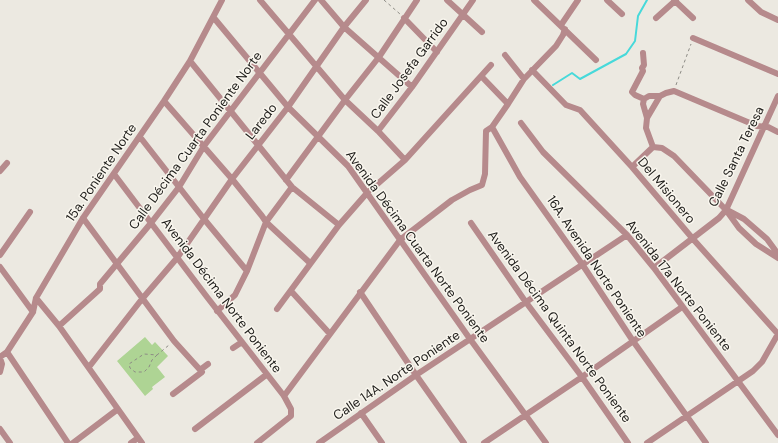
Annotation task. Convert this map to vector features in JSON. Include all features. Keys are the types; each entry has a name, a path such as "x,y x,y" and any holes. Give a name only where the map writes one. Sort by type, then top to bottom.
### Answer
{"street":[{"name":"15a. Poniente Norte","path":"0,358 6,352 33,312 36,298 83,218 140,137 190,61 214,18 222,0"},
{"path":"260,0 345,100 378,131 405,160"},
{"name":"Calle Décima Cuarta Poniente Norte","path":"59,326 100,289 100,284 152,223 179,187 204,146 315,0"},
{"path":"321,0 344,27 412,88"},
{"name":"Laredo","path":"89,367 142,299 177,258 232,179 288,107 344,27 366,0"},
{"path":"286,180 379,57 417,0"},
{"path":"447,0 482,32"},
{"name":"Calle Josefa Garrido","path":"378,131 412,88 474,0"},
{"path":"534,0 596,60"},
{"path":"284,396 400,240 452,200 482,185 485,174 486,131 492,127 524,79 556,46 563,35 563,27 578,0"},
{"path":"607,0 622,14"},
{"path":"656,18 675,0 692,18"},
{"path":"748,0 761,12 778,20"},
{"name":"Avenida Décima Cuarta Norte Poniente","path":"214,18 288,107 348,166 470,339 546,443"},
{"path":"404,18 437,52"},
{"path":"693,38 778,74"},
{"path":"643,53 643,71 632,92 644,99"},
{"path":"505,55 524,79"},
{"path":"190,61 292,187 339,225"},
{"path":"277,309 339,225 367,193 405,160 491,65"},
{"name":"Del Misionero","path":"532,70 566,105 580,110 632,167 693,239 778,334"},
{"path":"482,76 508,104"},
{"path":"644,99 649,96 660,96 674,91 757,126 768,127 778,132"},
{"path":"647,118 660,96"},
{"name":"Calle Santa Teresa","path":"654,268 720,218 726,210 778,96"},
{"path":"644,99 643,104 647,118 646,128 653,147"},
{"path":"164,101 232,179 266,222 310,264"},
{"name":"Avenida 17a Norte Poniente","path":"521,123 543,152 627,235 654,268 778,435"},
{"name":"16A. Avenida Norte Poniente","path":"492,127 520,177 582,264 633,341 706,443"},
{"path":"140,137 247,271"},
{"path":"632,167 653,147 662,148 674,156 726,210 739,228 756,244 778,258"},
{"path":"0,171 7,163"},
{"name":"Avenida Décima Norte Poniente","path":"114,174 217,311 284,396 291,409 292,415 257,443"},
{"path":"217,311 235,295 247,271 266,222 292,187"},
{"path":"726,210 744,218 767,239 778,254"},
{"path":"0,255 30,212"},
{"path":"83,218 174,341 200,370"},
{"name":"Avenida Décima Quinta Norte Poniente","path":"471,223 525,302 582,377 628,443"},
{"name":"Calle 14A. Norte Poniente","path":"319,443 416,375 627,235"},
{"path":"0,267 33,312"},
{"path":"290,290 330,334"},
{"path":"360,292 464,443"},
{"path":"36,298 59,326 140,440 131,443"},
{"path":"484,443 527,415 682,307"},
{"path":"647,443 753,372 762,362 778,334"},
{"path":"233,348 242,342"},
{"path":"6,352 68,443"},
{"path":"0,358 2,364 0,372"},
{"path":"173,394 202,372 200,370 208,364"},
{"path":"195,429 266,374"},
{"path":"72,443 118,409"},
{"path":"361,413 382,443"},
{"path":"0,429 10,443"}],"path":[{"path":"384,0 404,18"},
{"path":"674,91 693,38"},
{"path":"157,355 144,354 129,364 130,368 135,372 144,372 149,367 152,360 174,341"}],"green space":[{"path":"145,337 152,345 155,342 168,356 157,367 165,377 152,387 153,389 145,396 117,361"}],"waterway":[{"path":"553,85 572,73 580,79 626,54 635,41 638,16 647,0"}]}
